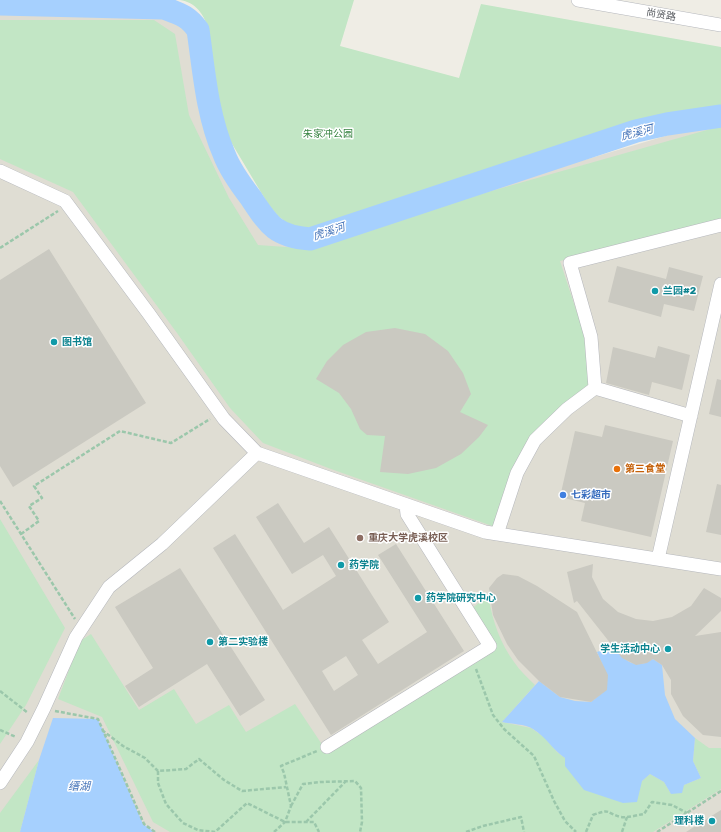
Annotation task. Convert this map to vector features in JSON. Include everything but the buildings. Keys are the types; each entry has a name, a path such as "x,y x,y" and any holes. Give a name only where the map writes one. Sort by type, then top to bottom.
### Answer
{"street":[{"name":"尚贤路","path":"578,0 721,25"},
{"path":"0,171 65,201 149,314 219,413 257,453 485,532 721,569"},
{"path":"595,388 591,337 570,263 721,225"},
{"path":"658,559 721,284"},
{"path":"595,388 691,416"},
{"path":"497,534 517,473 535,440 567,409 595,388"},
{"path":"0,783 28,742 76,637 109,587 162,544 257,453"},
{"path":"327,747 490,646 407,514 406,505"}],"path":[{"path":"0,248 67,205"},
{"path":"21,534 39,521 29,506 42,498 34,486 120,431 170,443 219,413"},
{"path":"0,501 81,630"},
{"path":"472,657 493,715 504,729 534,756 557,808 565,821 576,832"},
{"path":"0,691 38,721"},
{"path":"44,708 98,719 144,824 155,832"},
{"path":"0,730 28,742"},
{"path":"102,730 123,746 145,758 158,771 158,783 166,804 183,823 198,830 215,832 247,803 285,822 314,822 319,832"},
{"path":"291,806 284,773 281,766 327,747"},
{"path":"158,771 186,769 199,759 224,780 242,791 286,787"},
{"path":"306,822 346,781"},
{"path":"274,832 285,822 291,806 303,784 346,781 355,781 361,788 362,822 360,832"},
{"path":"657,832 721,791"},
{"path":"586,832 593,815 602,811 608,811 621,817 644,814 652,802 672,805 687,813"},
{"path":"466,832 520,817 524,832"},
{"path":"622,832 627,817"}],"shaded area":[{"name":"重庆大学虎溪校区","path":"0,13 165,15 174,17 181,21 187,27 190,34 204,126 209,143 217,160 256,222 267,235 287,243 299,244 713,122 721,122 721,832 0,832"}],"green space":[{"name":"朱家冲公园","path":"180,0 354,0 340,46 459,78 481,4 721,47 721,113 635,127 330,225 311,228 299,227 287,223 278,216 268,204 225,132 218,110 208,28 204,18 194,6"},
{"path":"0,20 154,20 175,34 189,115 229,198 258,245 300,248 456,201 721,126 721,219 560,261 585,337 590,385 530,437 495,527 331,469 263,443 230,408 177,333 73,192 0,159"},
{"path":"0,519 65,628 26,705 0,744"},
{"path":"489,598 495,624 505,648 519,668 535,685 502,722 531,728 544,737 557,752 565,758 642,781 650,774 664,782 671,794 684,785 701,778 693,761 695,738 709,748 721,748 721,789 653,832 170,832 153,822 102,717 58,699 80,641 91,634 139,710 174,689 196,724 229,705 246,732 295,704 327,752 495,647 471,609 484,599"},
{"path":"39,760 20,832 0,832 0,813"}],"water":[{"path":"612,646 621,656 635,664 641,664 653,659 662,665 665,695 675,719 695,738 693,761 701,778 684,785 682,793 671,794 664,782 650,774 642,781 637,802 623,803 584,790 565,766 565,758 538,732 526,726 502,722 539,681 560,697 575,701 591,702 607,689 607,675 597,652"},
{"name":"缙湖","path":"53,718 98,719 143,824 155,832 20,832 39,760"}],"waterway":[{"name":"虎溪河","path":"0,4 164,8 187,18 198,30 204,77 210,108 218,139 229,166 268,222 274,228 289,235 310,239 636,131 667,124 721,116"}],"place":[{"name":"兰园#2","path":"655,291"},
{"name":"图书馆","path":"54,342"},
{"name":"第三食堂","path":"617,469"},
{"name":"七彩超市","path":"563,495"},
{"name":"重庆大学虎溪校区","path":"360,538"},
{"name":"药学院","path":"341,565"},
{"name":"药学院研究中心","path":"418,598"},
{"name":"第二实验楼","path":"210,642"},
{"name":"学生活动中心","path":"668,649"},
{"name":"理科楼","path":"712,821"}]}
